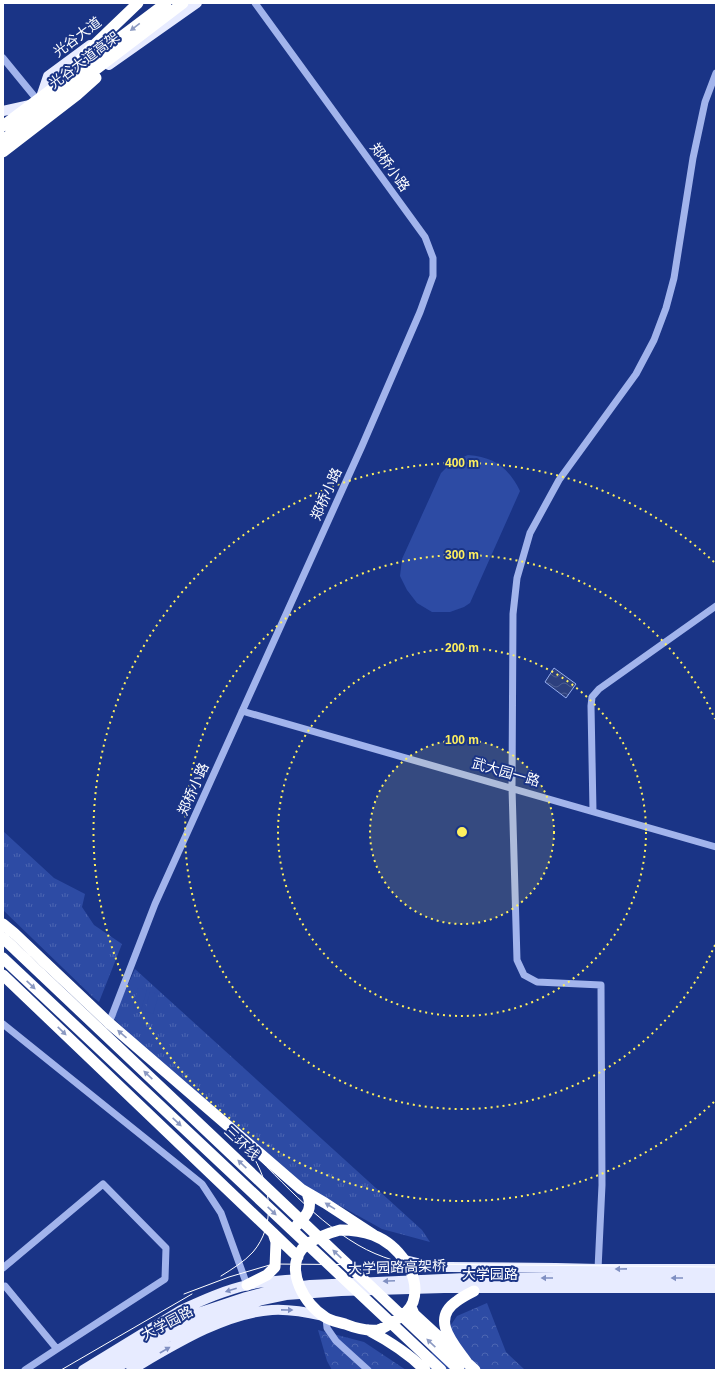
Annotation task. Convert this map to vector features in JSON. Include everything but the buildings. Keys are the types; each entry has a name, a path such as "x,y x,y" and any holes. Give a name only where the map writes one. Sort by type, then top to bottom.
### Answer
{"highway":[{"path":"60,83 90,49 138,3"},
{"name":"光谷大道高架","path":"3,126 166,3"},
{"name":"光谷大道高架","path":"3,140 183,3"},
{"path":"3,152 77,95 111,64"},
{"path":"3,921 8,937"},
{"path":"3,924 8,937 301,1189 398,1252 405,1260 412,1274 414,1286 412,1302 414,1314 468,1368"},
{"name":"三环线","path":"8,937 468,1368"},
{"name":"三环线","path":"3,958 441,1370"},
{"path":"3,975 298,1257"},
{"path":"273,1233 286,1234 304,1218 308,1212 310,1201 307,1193"},
{"path":"374,1235 352,1230 340,1230 332,1232 303,1248 298,1257 296,1267 297,1280 301,1291 306,1299 324,1317 356,1328 367,1330 379,1330 398,1319 408,1311 412,1302"},
{"path":"246,1286 267,1275 275,1267 276,1242 273,1233"},
{"path":"468,1368 445,1329 444,1322 446,1315 456,1301 474,1291"},
{"path":"367,1330 410,1356 425,1370"}],"main road":[{"name":"光谷大道","path":"3,146 18,134 39,102 48,76 146,3"},
{"path":"3,111 64,97 197,3"},
{"name":"大学园路","path":"405,1260 434,1267 716,1269"},
{"name":"大学园路高架桥","path":"98,1370 123,1354 195,1314 246,1297 273,1290 310,1284 466,1278 716,1278"},
{"name":"大学园路","path":"83,1370 181,1310 229,1290 246,1286 297,1280"},
{"name":"大学园路","path":"113,1370 168,1337 204,1319 262,1300 286,1295 341,1291 444,1288 716,1288"},
{"name":"大学园路","path":"412,1302 433,1293 474,1291 716,1291"},
{"path":"138,1368 212,1326 242,1316 271,1310 300,1311 324,1317"}],"street":[{"name":"郑桥小路","path":"108,1023 155,904 359,453 420,312 433,276 433,258 425,237 255,3"},
{"path":"3,58 39,102"},
{"path":"589,1292 598,1269 602,1185 601,985 537,982 524,975 517,960 512,788 513,614 517,578 530,533 559,480 636,374 654,340 666,308 674,278 693,158 704,102 716,73"},
{"path":"593,811 592,697 599,689 716,606"},
{"name":"武大园一路","path":"242,711 716,847"},
{"path":"3,1024 202,1184 221,1213 246,1286"},
{"path":"3,1268 103,1184 166,1248 165,1279 25,1370"},
{"path":"3,1287 5,1286 57,1349"},
{"path":"324,1317 327,1328 336,1341 368,1370"}],"green space":[{"path":"468,455 485,458 499,465 510,476 520,491 470,603 450,612 432,612 417,603 407,590 400,576 402,559 441,473 453,461"},
{"path":"3,831 54,878 85,894 82,907 94,925 122,944 99,1002 3,910"},
{"path":"135,969 422,1230 430,1242 382,1229 317,1193 300,1194 113,1018"},
{"path":"138,988 147,990 141,1010 133,1008"},
{"path":"150,992 159,994 153,1014 145,1011"},
{"path":"487,1303 506,1352 525,1370 420,1370 457,1316"},
{"path":"318,1330 364,1342 406,1370 332,1370 327,1361"}],"water":[{"path":"554,668 576,684 566,698 545,682"}],"tram line":[{"path":"3,931 114,1031 227,1129 322,1220 366,1250 393,1260 429,1270"},
{"path":"221,1276 242,1262 253,1252 265,1230 268,1218 267,1193 260,1169 254,1158"},
{"path":"184,1294 229,1277 273,1264 399,1265"},
{"path":"419,1264 716,1267"},
{"path":"61,1370 192,1294"}]}
